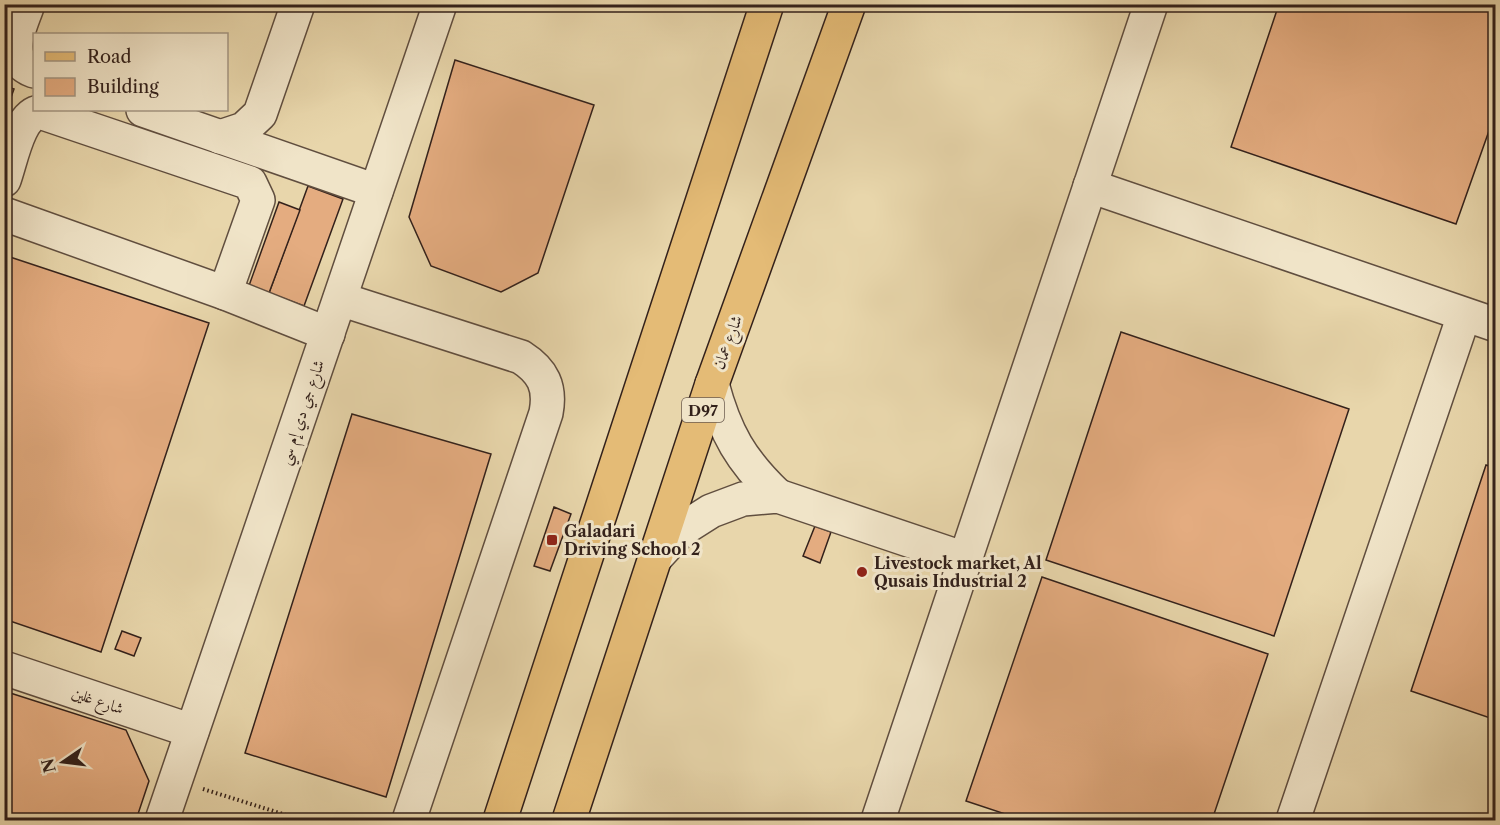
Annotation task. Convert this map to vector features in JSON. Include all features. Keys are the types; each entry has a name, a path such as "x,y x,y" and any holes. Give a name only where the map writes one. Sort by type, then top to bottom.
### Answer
{"main road":[{"path":"500,820 767,4"},
{"name":"شارع عمان","path":"569,820 657,556 711,384 849,4"}],"street":[{"path":"28,4 14,46 22,65 33,70"},
{"path":"220,137 244,129 260,114 298,4"},
{"name":"شارع جي دي إم سي","path":"162,820 440,4"},
{"path":"878,820 1151,4"},
{"path":"146,111 376,191"},
{"path":"4,180 24,121 34,113 40,112 250,183 258,200 225,293"},
{"path":"1090,186 1496,325"},
{"path":"4,214 225,293 328,334"},
{"path":"340,300 521,357 542,374 547,386 546,413 409,820"},
{"path":"1293,820 1464,315"},
{"path":"711,384 720,416 735,446 754,473 778,496"},
{"path":"657,556 681,530 711,511 743,499 778,496 965,559"},
{"name":"شارع غلين","path":"4,668 192,731"}],"path":[{"path":"175,781 302,820"}],"building":[{"path":"1279,4 1496,4 1496,111 1456,224 1231,147"},
{"path":"455,60 594,105 538,273 501,292 431,266 409,217"},
{"path":"4,86 14,89 4,117"},
{"path":"308,186 343,199 304,306 269,293"},
{"path":"279,202 300,210 266,301 246,294"},
{"path":"4,255 209,323 101,652 4,619"},
{"path":"1121,332 1349,409 1274,636 1046,560"},
{"path":"352,414 491,454 386,797 245,753"},
{"path":"1486,465 1496,468 1496,720 1411,691"},
{"path":"554,507 571,514 550,571 534,566"},
{"path":"815,526 831,532 820,563 803,556"},
{"path":"1042,577 1268,654 1212,820 1023,820 966,801"},
{"path":"122,631 141,638 134,656 115,649"},
{"path":"4,691 126,730 149,781 136,820 4,820"}],"place":[{"name":"Galadari Driving School 2","path":"552,540"},
{"name":"Livestock market, Al Qusais Industrial 2","path":"862,572"}]}
